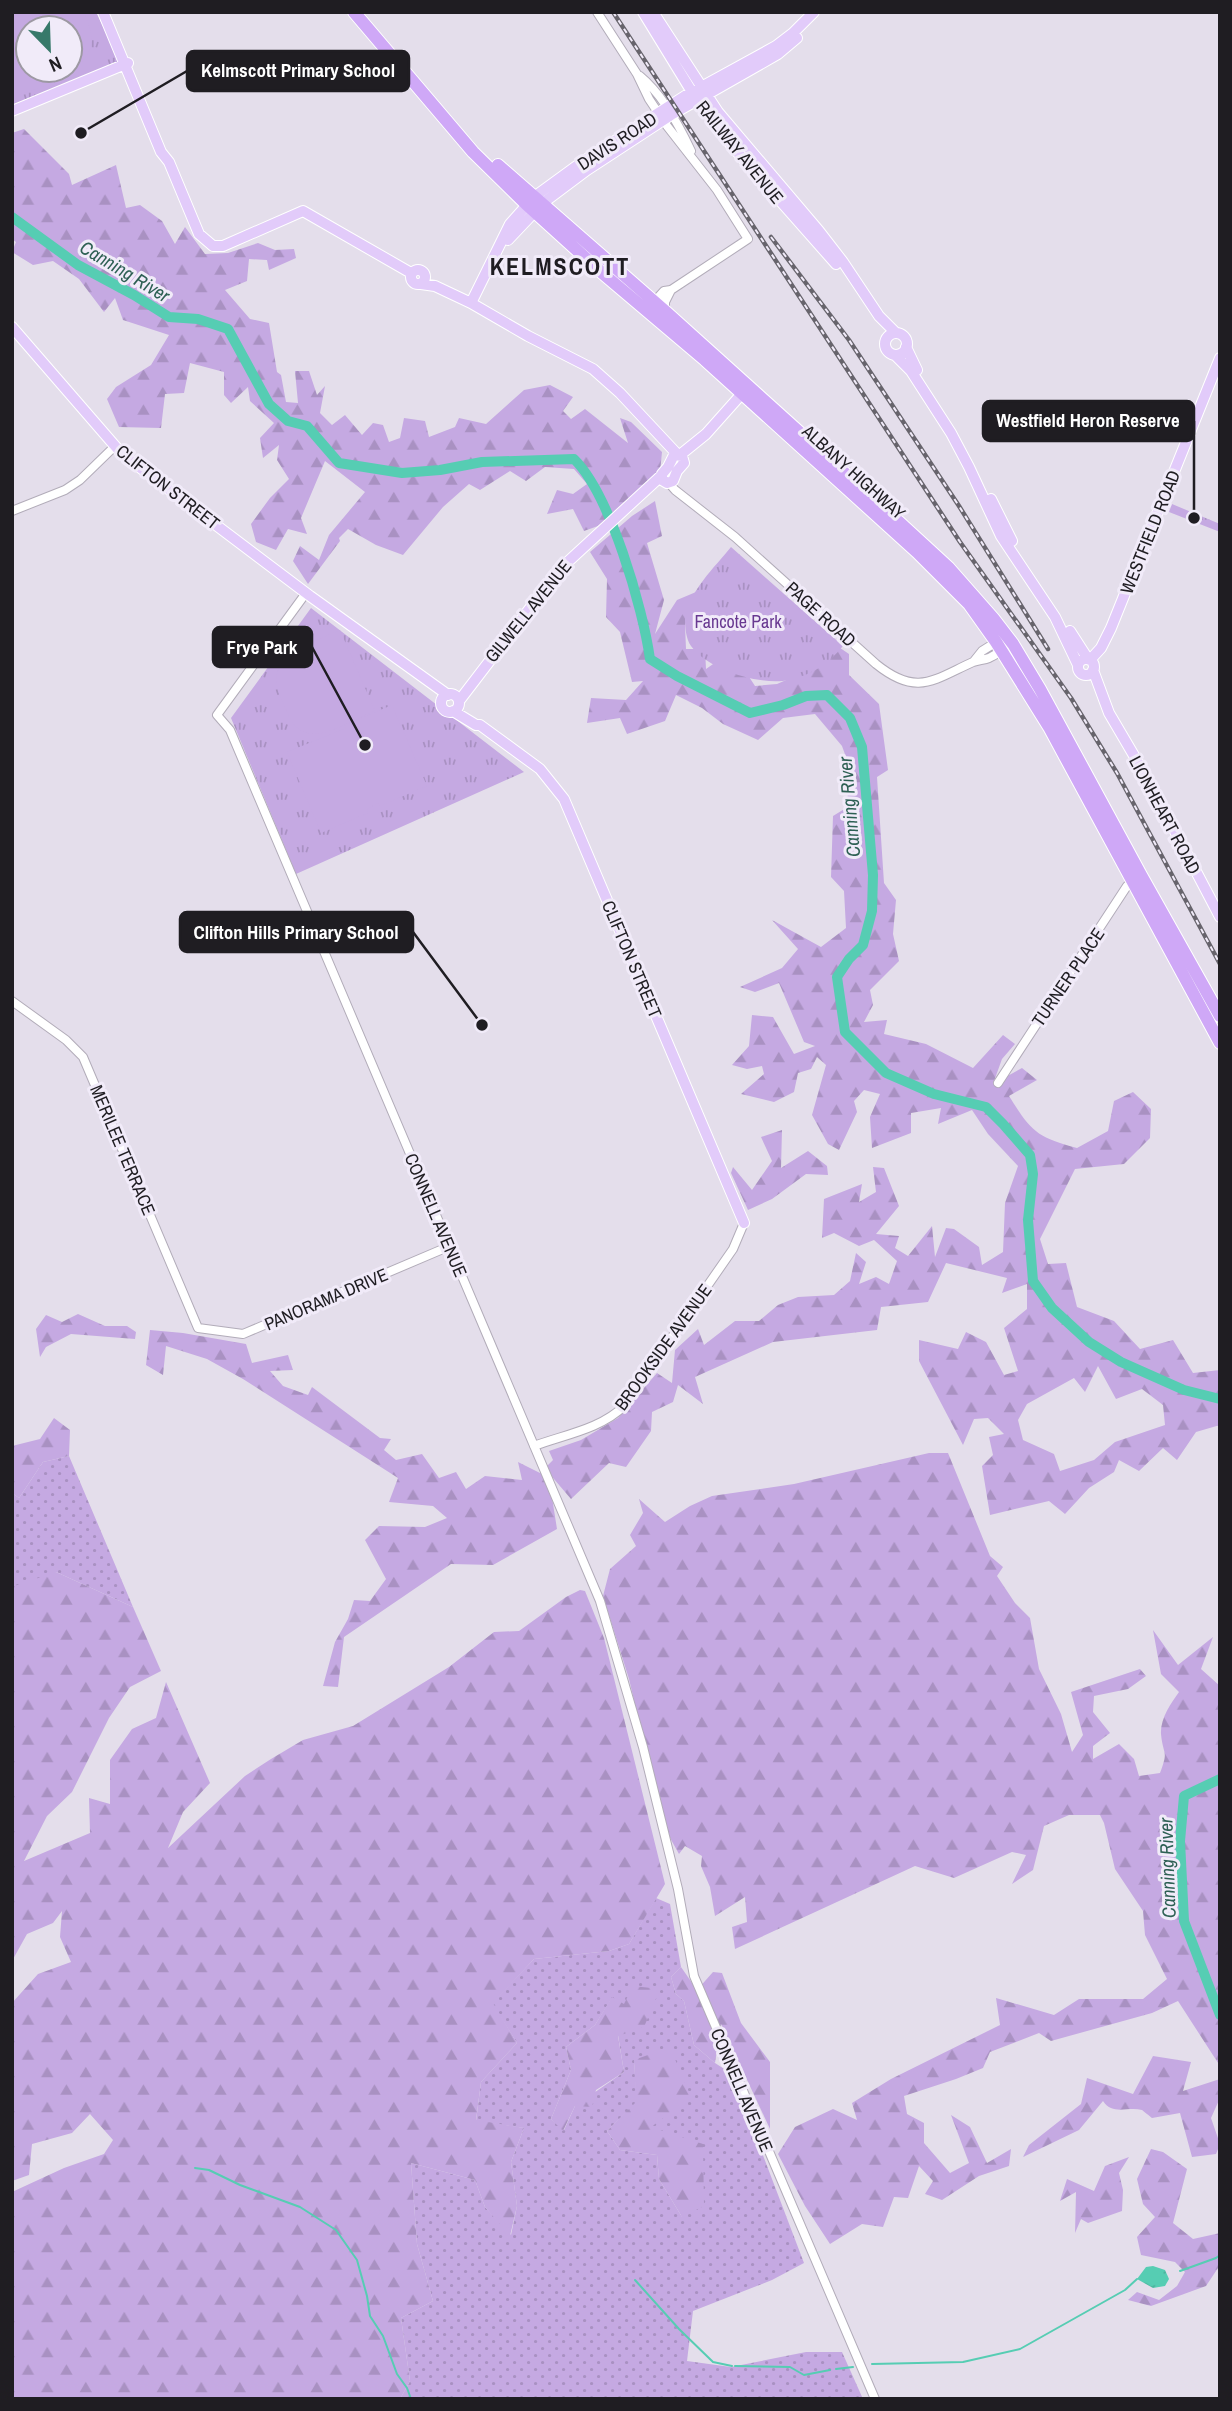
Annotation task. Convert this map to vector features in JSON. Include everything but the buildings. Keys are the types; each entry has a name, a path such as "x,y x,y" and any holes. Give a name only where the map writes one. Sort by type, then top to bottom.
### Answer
{"highway":[{"name":"ALBANY HIGHWAY","path":"355,12 473,152 662,316 895,526 1005,643 1063,729 1220,1043"},
{"name":"ALBANY HIGHWAY","path":"364,12 472,141 534,204 654,301 662,316"},
{"name":"ALBANY HIGHWAY","path":"1136,878 1220,1016"}],"main road":[{"path":"103,12 167,150 169,162 199,234 212,246 223,246 303,211 411,274 412,282 422,279 596,371 676,455"},
{"path":"110,12 127,63"},
{"name":"RAILWAY AVENUE","path":"643,12 699,93 819,231 879,316 904,338 911,360 963,441 1037,590"},
{"name":"RAILWAY AVENUE","path":"653,12 699,93"},
{"name":"DAVIS ROAD","path":"471,303 492,262 534,204 665,114 699,93 786,48 803,32 815,12"},
{"path":"12,111 127,63"},
{"name":"RAILWAY AVENUE","path":"879,316 887,350 911,371 951,433 1001,536 1055,617 1069,631 1088,666"},
{"name":"CLIFTON STREET","path":"12,327 115,446 148,476 420,681 479,721 480,725 540,769 557,788 744,1223"},
{"path":"885,341 889,335 896,333"},
{"path":"895,355 902,353 906,347"},
{"name":"WESTFIELD ROAD","path":"1088,666 1111,628 1220,358"},
{"path":"667,479 670,465 676,455 698,448 745,391"},
{"name":"GILWELL AVENUE","path":"452,702 471,682 550,580 603,528 649,489 667,479"},
{"path":"985,486 994,513 991,517"},
{"name":"LIONHEART ROAD","path":"1088,666 1109,713 1146,776 1220,917"}],"street":[{"path":"597,12 748,239 671,290 664,291 654,301"},
{"path":"662,316 671,290"},
{"path":"12,511 65,490 80,480 115,446"},
{"name":"PAGE ROAD","path":"667,479 891,674 909,681 929,681 946,676 974,661 982,652 1005,643"},
{"name":"CONNELL AVENUE","path":"307,596 217,715 230,730 600,1601 678,1889 694,1976 875,2399"},
{"name":"TURNER PLACE","path":"998,1083 1136,878"},
{"name":"MERILEE TERRACE","path":"12,1001 66,1040 83,1057 198,1328"},
{"name":"BROOKSIDE AVENUE","path":"536,1449 612,1416 624,1406 733,1249 744,1223"},
{"name":"PANORAMA DRIVE","path":"198,1328 243,1334 450,1246"}],"green space":[{"path":"12,12 96,12 120,62 84,77 84,14 14,14 14,84 67,84 12,107"},
{"path":"12,12 84,12 91,33 91,46 84,59 84,14 14,14 14,84 49,84 12,96"},
{"path":"24,129 69,174 72,185 116,165 126,208 140,205 162,221 175,244 185,227 205,254 228,253 258,243 275,250 294,249 296,258 269,270 267,260 249,259 247,281 225,290 250,319 269,323 277,372 281,375 286,402 298,403 295,371 309,371 317,395 325,386 320,413 332,425 345,415 362,435 373,423 383,425 389,442 400,438 404,418 425,421 429,437 455,427 459,418 486,424 524,390 550,385 573,397 563,411 571,419 585,409 628,443 620,418 631,422 662,452 660,472 598,526 584,531 573,509 547,514 557,490 573,494 587,484 574,469 545,467 526,481 510,471 480,490 469,484 443,507 403,555 376,545 348,529 308,584 293,561 300,546 319,560 329,535 365,492 325,461 301,518 307,534 288,529 276,550 256,542 251,524 270,498 289,479 277,460 279,445 263,458 260,438 274,423 250,401 248,387 231,403 224,395 224,372 190,363 184,393 165,394 161,428 119,427 107,399 116,387 151,365 169,335 123,320 115,298 104,312 79,279 53,261 33,265 12,252 16,242 12,239 12,133"},
{"path":"655,501 662,536 647,543 664,600 655,634 677,600 696,592 685,625 686,649 705,649 706,669 716,662 742,666 755,686 777,684 823,664 824,637 849,654 849,675 879,704 888,770 877,777 884,883 896,900 893,934 899,961 870,990 873,1005 864,1022 887,1020 884,1034 926,1044 973,1068 1003,1035 1015,1044 1002,1059 993,1084 1022,1068 1037,1080 1009,1096 1029,1125 1043,1136 1063,1144 1077,1148 1108,1131 1114,1101 1133,1092 1151,1109 1150,1138 1124,1164 1075,1169 1040,1239 1048,1264 1066,1263 1077,1307 1114,1321 1140,1349 1173,1340 1193,1373 1220,1370 1220,1425 1196,1432 1177,1460 1163,1448 1139,1471 1119,1460 1114,1472 1089,1488 1065,1514 1049,1501 990,1515 982,1466 993,1455 989,1437 1004,1434 988,1418 974,1419 963,1445 919,1361 919,1340 958,1349 966,1332 986,1342 1004,1375 1018,1371 1004,1328 1027,1309 1027,1284 1002,1293 1007,1278 946,1263 928,1302 881,1307 877,1330 773,1342 695,1377 703,1404 678,1385 673,1402 652,1412 651,1431 626,1467 609,1463 571,1499 548,1472 557,1529 493,1565 451,1564 344,1637 338,1687 323,1686 335,1642 348,1619 354,1600 370,1601 386,1579 365,1540 379,1526 425,1527 447,1518 433,1506 389,1502 398,1478 207,1359 166,1346 163,1375 146,1365 150,1330 246,1344 252,1363 288,1355 293,1370 270,1371 283,1386 308,1395 312,1387 380,1438 391,1439 384,1450 396,1460 422,1454 439,1478 456,1472 466,1489 485,1476 522,1480 518,1462 540,1473 553,1460 549,1451 581,1440 618,1418 657,1373 672,1383 675,1350 698,1329 704,1345 735,1321 759,1321 778,1305 798,1297 834,1295 850,1281 856,1253 866,1262 859,1284 876,1277 889,1284 897,1261 874,1240 859,1246 834,1233 822,1238 824,1199 862,1184 859,1202 876,1192 873,1167 884,1168 899,1206 876,1234 899,1236 895,1248 908,1256 932,1226 935,1257 946,1228 954,1229 979,1247 982,1265 1003,1252 1005,1203 1018,1166 988,1134 972,1110 938,1124 941,1108 911,1113 911,1133 872,1148 870,1117 880,1094 864,1090 854,1101 857,1112 839,1150 828,1144 812,1115 826,1065 817,1057 811,1069 798,1073 794,1092 774,1102 741,1094 764,1074 762,1066 747,1069 732,1065 749,1046 752,1015 773,1017 794,1054 815,1046 804,1042 779,983 755,992 740,987 782,968 798,949 772,920 821,947 846,928 844,891 831,877 833,816 846,808 851,771 842,746 815,714 783,718 758,740 723,724 702,708 676,695 665,721 627,734 620,718 587,723 591,698 626,700 643,681 632,682 620,632 606,617 607,579 590,552 632,516","holes":["1098,1366 1116,1399 1142,1389 1163,1405 1165,1425 1115,1442 1094,1460 1060,1471 1054,1454 1023,1440 1018,1420 1027,1404 1074,1378 1085,1392"]},
{"path":"1172,504 1220,524 1220,532 1169,512"},
{"name":"Fancote Park","path":"731,547 843,646 819,668 789,680 764,681 722,669 699,655 691,646 685,619 691,599"},
{"path":"311,608 524,772 296,874 231,718"},
{"path":"340,630 375,711 327,732 307,733 297,728 289,715 278,690 278,670 281,664 294,654 293,650"},
{"path":"392,705 427,786 380,806 378,803 367,809 368,813 321,833 287,752 346,728 345,725"},
{"path":"782,1130 781,1168 808,1151 827,1166 828,1175 806,1174 772,1199 748,1210 731,1173 733,1167 752,1190 772,1161 761,1137"},
{"path":"78,1314 105,1326 127,1326 136,1332 135,1339 71,1334 46,1347 40,1357 36,1329 46,1315 62,1322"},
{"path":"54,1418 70,1430 69,1456 43,1462 19,1498 12,1493 12,1446 40,1439"},
{"path":"929,1453 948,1453 990,1556 1003,1567 997,1576 1015,1603 1030,1618 1039,1669 1061,1714 1072,1752 1083,1735 1071,1692 1140,1669 1146,1676 1128,1689 1094,1696 1093,1712 1110,1733 1093,1746 1093,1759 1119,1744 1134,1759 1139,1776 1160,1773 1165,1756 1162,1723 1179,1692 1161,1674 1153,1630 1178,1665 1213,1637 1201,1669 1220,1686 1220,2066 1178,2001 1152,2013 1051,2041 1039,2033 990,2052 983,2068 904,2096 907,2114 924,2123 924,2143 950,2173 969,2163 951,2115 970,2127 987,2163 1011,2149 1009,2166 979,2176 942,2200 925,2194 933,2181 919,2166 908,2198 894,2197 883,2227 862,2224 830,2244 805,2206 778,2154 795,2127 833,2109 857,2120 852,2103 891,2079 1000,2025 996,1998 1054,2015 1079,1999 1143,1999 1167,1979 1145,1935 1143,1911 1115,1869 1100,1815 1069,1815 1044,1826 1033,1870 1012,1884 1026,1855 1012,1852 954,1878 915,1866 735,1949 732,1927 747,1922 745,1897 715,1916 710,1887 701,1866 702,1856 685,1846 679,1854 664,1827 629,1679 603,1596 610,1569 636,1546 630,1535 643,1513 639,1499 665,1522 712,1496 794,1484"},
{"path":"69,1456 133,1607 56,1572 13,1652 12,1493 19,1498 43,1462"},
{"path":"56,1572 133,1607 161,1671 130,1687 109,1718 72,1792 47,1816 24,1861 90,1833 89,1798 110,1804 110,1760 132,1729 156,1718 166,1682 210,1783 183,1812 168,1848 245,1776 271,1759 303,1740 353,1726 449,1667 494,1632 519,1631 566,1597 580,1590 585,1591 604,1638 665,1884 629,1944 609,1951 534,1959 493,2003 517,2043 481,2082 476,2120 524,2128 511,2162 517,2206 510,2236 485,2207 475,2180 411,2163 417,2244 433,2301 401,2318 410,2381 400,2399 12,2399 12,2192 64,2168 104,2154 113,2140 90,2114 72,2133 32,2144 29,2175 12,2181 12,2003 38,1974 71,1962 60,1937 62,1911 53,1923 27,1934 12,1961 14,1586"},
{"path":"656,1898 670,1904 681,1967 671,1977 676,1994 684,2001 694,2045 732,2074 804,2263 772,2280 693,2311 687,2361 731,2367 806,2352 842,2352 863,2399 400,2399 410,2381 401,2318 433,2301 417,2244 411,2163 475,2180 485,2207 511,2235 517,2206 511,2162 524,2128 476,2121 481,2082 517,2043 492,2003 534,1959 609,1951 629,1944","holes":["612,1998 623,2004 618,2035 624,2072 575,2106 564,2130 551,2119 571,2070 566,2047 595,2025","634,2061 650,2127 682,2217 659,2179 657,2155 620,2150 607,2131 637,2102"]},
{"path":"681,1967 697,1990 713,1972 722,1973 741,2023 770,2062 770,2129 721,2024 715,2063 694,2045 684,2001 676,1994 671,1977"},
{"path":"633,1986 660,1989 644,2027 618,2036 624,2072 596,2090 592,2107 575,2106 563,2131 551,2119 571,2070 566,2047 595,2025 612,1997 624,2004"},
{"path":"670,2047 691,2098 651,2127 703,2144 704,2206 682,2217 659,2179 657,2155 620,2150 607,2131 636,2102 634,2060"},
{"path":"1153,2056 1191,2062 1183,2091 1220,2079 1220,2098 1211,2118 1220,2144 1216,2154 1192,2157 1180,2113 1152,2118 1142,2110 1111,2108 1103,2101 1079,2130 1023,2157 1029,2145 1081,2104 1087,2078 1133,2094"},
{"path":"1151,2149 1163,2152 1187,2169 1173,2223 1193,2239 1220,2233 1220,2265 1206,2286 1151,2306 1128,2300 1137,2292 1159,2300 1177,2286 1185,2272 1175,2262 1141,2255 1137,2237 1155,2217 1143,2204 1137,2179"},
{"path":"1129,2157 1119,2173 1123,2190 1122,2211 1088,2223 1081,2219 1075,2233 1076,2192 1060,2201 1067,2179 1094,2191 1105,2166"}],"water":[{"path":"1146,2267 1165,2270 1169,2279 1165,2286 1153,2288 1137,2279"}],"waterway":[{"name":"Canning River","path":"12,217 78,265 169,317 198,319 228,329 269,404 288,421 307,426 339,463 402,473 440,470 482,462 574,459 600,498 612,524 640,611 650,659 677,676 750,713 806,696 827,695 850,718 862,747 873,875 872,911 863,945 837,977 845,1032 886,1073 934,1094 986,1107 1030,1155 1033,1174 1028,1220 1033,1281 1052,1308 1089,1342 1121,1362 1184,1390 1220,1399"},
{"name":"Canning River","path":"1220,1779 1184,1796 1180,1841 1184,1921 1220,2015"},
{"path":"195,2168 209,2170 240,2185 300,2207 336,2230 357,2260 370,2316 383,2336 397,2374 411,2399"},
{"path":"1180,2271 1220,2255"},
{"path":"872,2364 963,2362 1020,2349 1125,2290 1137,2279"},
{"path":"635,2280 713,2362 732,2366"},
{"path":"735,2366 790,2367 804,2375 830,2370"},
{"path":"836,2369 853,2367"}],"railway":[{"path":"613,12 960,542 1071,698 1117,773 1220,964"},
{"path":"771,237 849,340 959,506 1048,649"}],"place":[{"name":"Kelmscott Primary School","path":"81,133"},
{"name":"Westfield Heron Reserve","path":"1194,518"},
{"name":"Frye Park","path":"365,745"},
{"name":"Clifton Hills Primary School","path":"482,1025"}],"district":[{"name":"KELMSCOTT","path":"560,266"}]}
